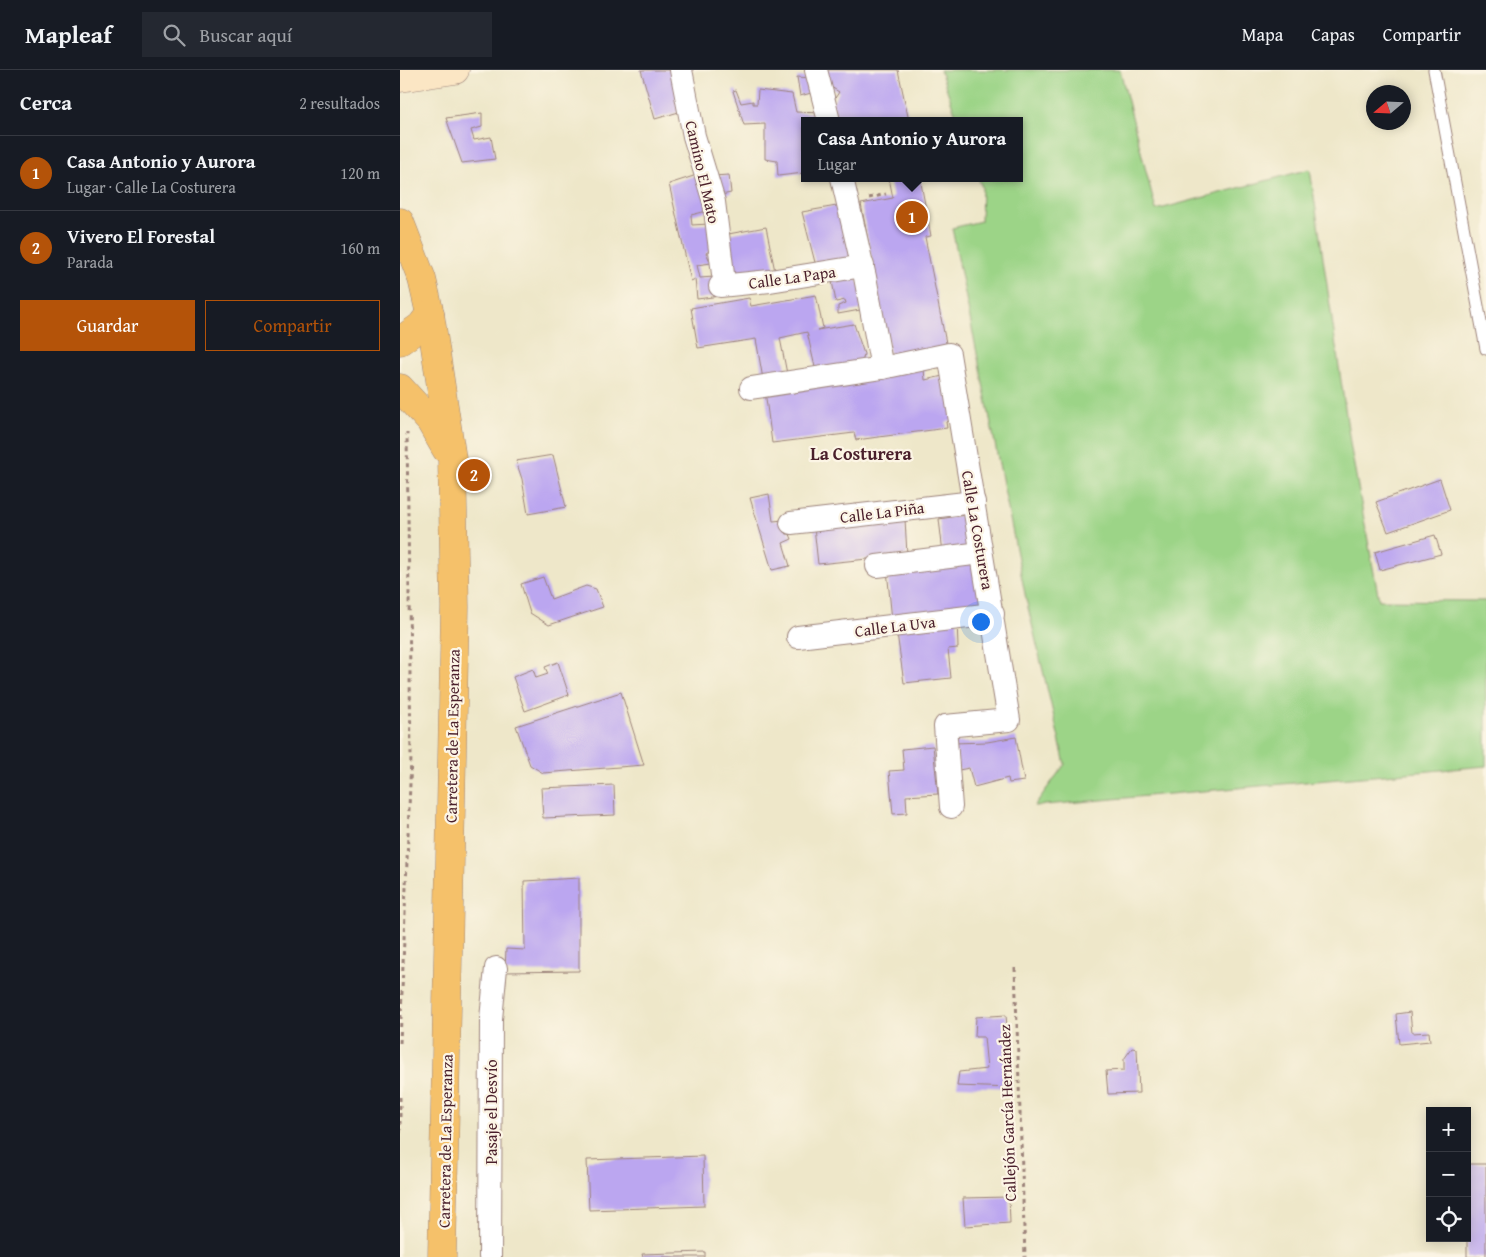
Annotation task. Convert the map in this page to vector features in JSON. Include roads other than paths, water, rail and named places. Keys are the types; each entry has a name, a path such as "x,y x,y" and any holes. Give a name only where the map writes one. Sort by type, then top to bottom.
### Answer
{"main road":[{"path":"400,78 454,70"},
{"name":"Carretera de La Esperanza","path":"400,222 411,274 430,314 452,459 455,607 442,1257"},
{"path":"400,340 420,326 430,314"},
{"path":"403,391 430,421 452,459"}],"street":[{"name":"Camino El Mato","path":"681,70 694,136 714,202 721,280"},
{"path":"816,70 828,117"},
{"path":"843,182 863,266 882,368"},
{"name":"Calle La Papa","path":"721,280 770,282 863,266"},
{"name":"Calle La Costurera","path":"751,388 882,368 949,354 1009,720 945,726 951,807"},
{"name":"Calle La Piña","path":"791,523 974,502"},
{"path":"876,566 981,553"},
{"name":"Calle La Uva","path":"798,637 993,614"},
{"name":"Pasaje el Desvío","path":"490,1257 491,1019 496,968"}],"lane":[{"path":"1434,70 1486,349"}],"place":[{"name":"Casa Antonio y Aurora","path":"912,217"},
{"name":"Vivero El Forestal","path":"474,475"}],"district":[{"name":"La Costurera","path":"861,454"}]}
